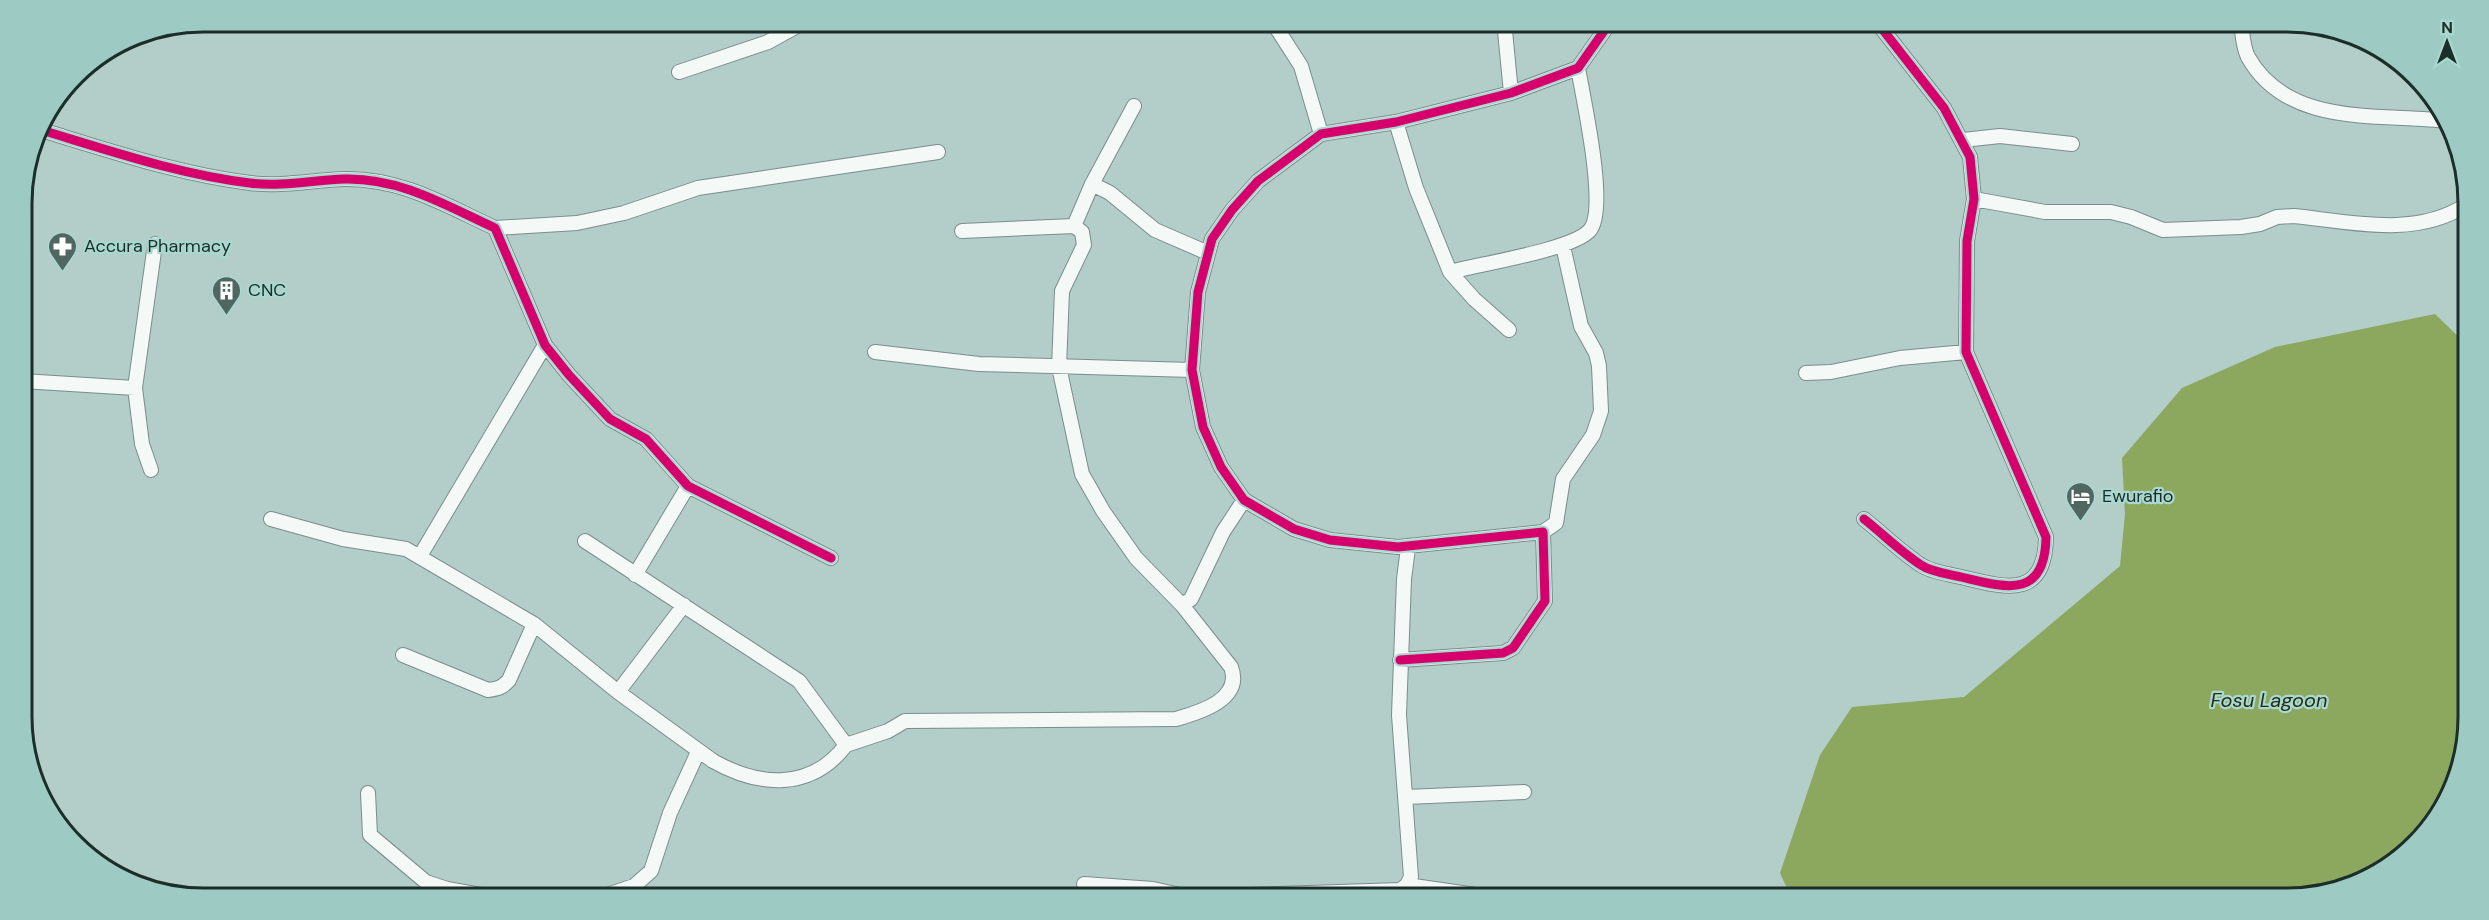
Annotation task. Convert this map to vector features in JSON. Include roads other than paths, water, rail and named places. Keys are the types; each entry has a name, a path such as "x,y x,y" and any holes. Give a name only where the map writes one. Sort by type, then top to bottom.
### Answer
{"street":[{"path":"1279,31 1301,66 1321,134"},
{"path":"1505,31 1511,93"},
{"path":"1563,246 1581,326 1596,353 1602,411 1593,435 1563,479 1556,523 1543,532 1408,548 1330,540 1294,529 1244,500 1221,466 1203,427 1192,370 1198,292 1212,239 1225,220 1258,181 1321,134 1396,122 1511,93 1578,68 1604,31"},
{"path":"1864,519 1923,567 2005,588 2021,586 2040,568 2045,558 2046,537 1966,352 1967,241 1974,199 1970,157 1944,108 1884,31"},
{"path":"2243,31 2247,55 2267,83 2296,103 2321,110 2436,120"},
{"path":"680,72 768,42 787,32"},
{"path":"1450,272 1563,246 1589,231 1595,218 1596,177 1578,68"},
{"path":"1074,226 1092,184 1134,106"},
{"path":"1396,122 1416,188 1450,272 1474,299 1509,330"},
{"path":"47,132 165,168 203,176 254,183 347,179 394,183 495,228 577,223 624,213 698,188 938,152"},
{"path":"1963,140 2000,136 2072,144"},
{"path":"1092,184 1110,193 1155,230 1208,253"},
{"path":"1974,199 2045,212 2111,212 2131,217 2163,230 2241,227 2260,224 2277,217 2294,216 2405,226 2450,216 2458,210"},
{"path":"271,519 343,539 406,549 420,556 534,624 618,692 698,752 726,769 765,780 789,781 807,777 827,765 846,745 888,731 905,721 1176,718 1196,714 1220,700 1231,690 1235,678 1231,667 1182,605 1136,558 1103,511 1082,474 1059,367 1062,291 1083,245 1082,232 1074,226 962,231"},
{"path":"495,228 545,345 610,419 646,439 688,486 831,558"},
{"path":"151,470 142,444 135,388 155,244"},
{"path":"420,556 545,345"},
{"path":"875,352 979,364 1192,370"},
{"path":"1806,373 1831,372 1900,358 1966,352"},
{"path":"32,382 135,388"},
{"path":"635,575 688,486"},
{"path":"1182,605 1191,599 1223,532 1244,500"},
{"path":"1400,660 1503,653 1513,648 1545,602 1543,532"},
{"path":"585,542 799,681 846,745"},
{"path":"1403,888 1411,877 1399,715 1400,660 1408,548"},
{"path":"618,692 684,605"},
{"path":"403,655 488,690 495,689 503,687 509,680 534,624"},
{"path":"628,888 634,886 651,871 670,813 698,752"},
{"path":"1406,797 1524,792"},
{"path":"368,793 370,835 416,876 445,888"},
{"path":"1084,884 1139,888"},
{"path":"1407,885 1428,888"}],"water":[{"name":"Fosu Lagoon","path":"2435,314 2458,336 2458,717 2452,761 2448,772 2440,793 2415,830 2372,866 2330,883 2297,888 1787,888 1780,873 1820,755 1852,707 1964,697 2120,566 2125,514 2122,458 2182,388 2275,347"}],"place":[{"name":"Accura Pharmacy","path":"63,272"},
{"name":"CNC","path":"227,316"},
{"name":"Ewurafio","path":"2081,522"}]}
